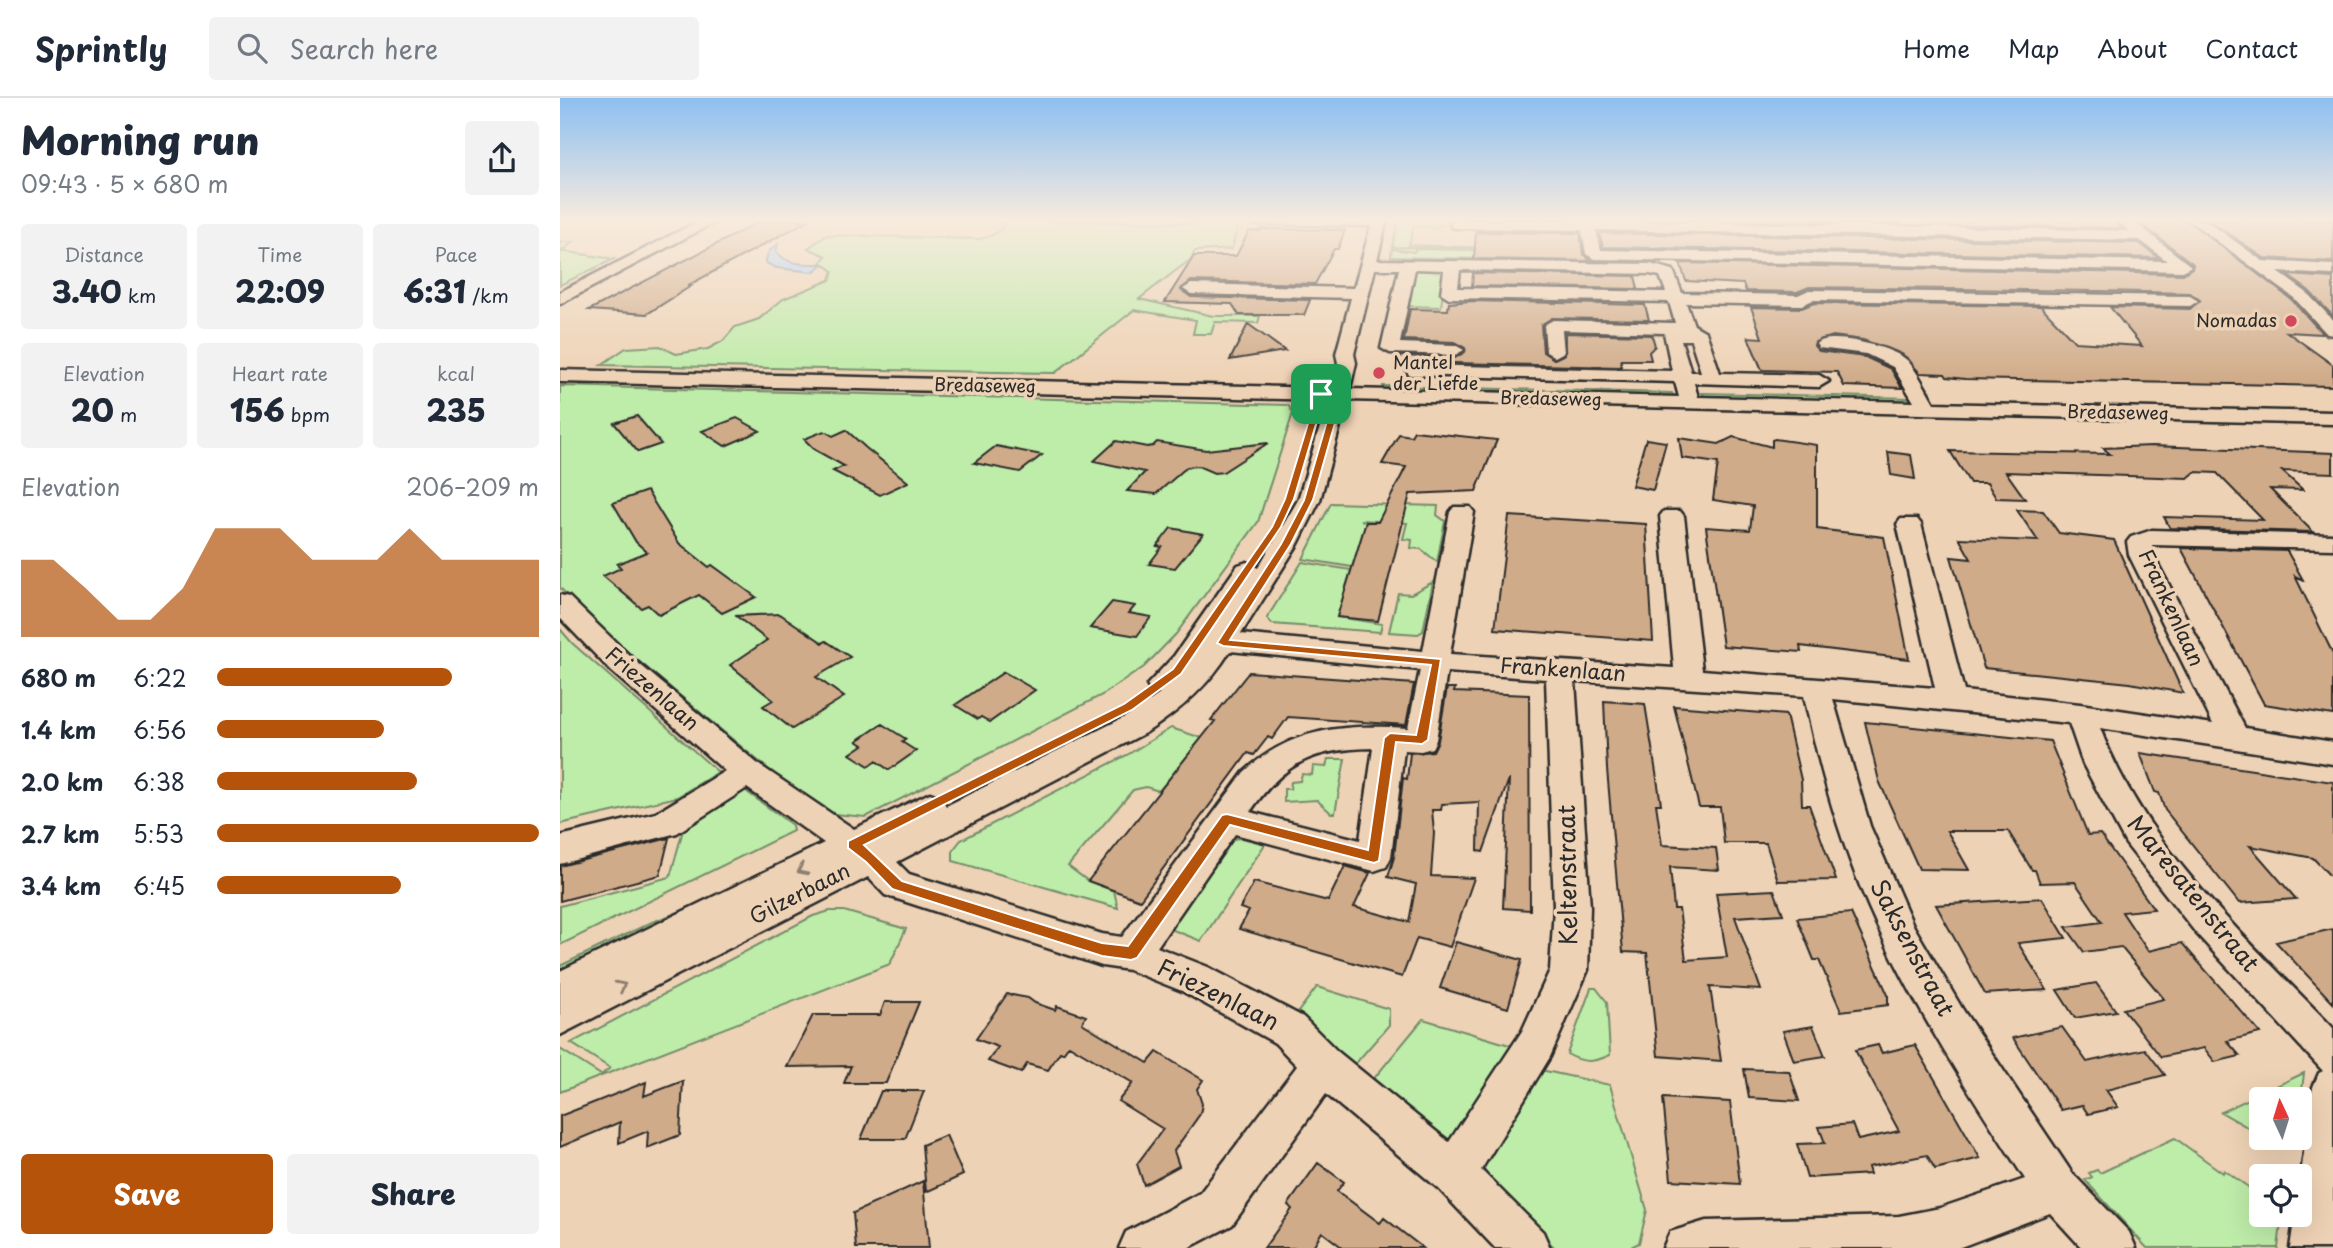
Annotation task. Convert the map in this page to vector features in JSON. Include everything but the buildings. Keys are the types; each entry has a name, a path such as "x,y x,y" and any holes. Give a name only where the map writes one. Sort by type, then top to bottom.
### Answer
{"street":[{"path":"560,299 609,274"},
{"name":"Gilzerbaan","path":"560,990 1136,724 1185,690 1205,668 1212,641 1290,499 1330,394 1347,363 1345,354 1364,274"},
{"path":"1406,274 1390,348 1455,350"},
{"path":"1452,274 1449,293 1802,300 1809,295 2190,301"},
{"path":"1667,274 1675,298 1713,378"},
{"path":"2278,274 2333,330"},
{"path":"1191,289 1359,293"},
{"path":"1886,296 1896,311 1894,314"},
{"path":"1802,300 1807,307 1823,312"},
{"path":"1555,352 1553,325 1692,332"},
{"path":"1690,402 1671,335 1692,332"},
{"path":"1825,344 1870,348 1900,363 1928,408"},
{"path":"1416,371 1819,381"},
{"name":"Bredaseweg","path":"560,376 2333,418"},
{"path":"1131,954 1263,770 1305,745 1341,737 1422,740 1462,512"},
{"path":"1672,516 1689,678"},
{"path":"1909,524 1952,700"},
{"name":"Frankenlaan","path":"2234,736 2141,555 2139,542 2152,537 2333,542"},
{"name":"Friezenlaan","path":"560,603 621,664 747,772 862,851 897,885 1102,950 1131,954 1195,979 1289,1030 1323,1065 1454,1174 1527,1248"},
{"name":"Frankenlaan","path":"1212,641 1437,662 1816,687 1952,700 2080,714 2333,753"},
{"name":"Keltenstraat","path":"1454,1174 1536,1044 1569,970 1572,907 1560,670"},
{"name":"Saksenstraat","path":"1816,687 1831,759 1862,848 1906,946 1978,1070 2057,1188 2113,1248"},
{"name":"Maresatenstraat","path":"2080,714 2098,764 2138,835 2208,922 2333,1056"},
{"path":"1227,819 1374,858 1390,738"},
{"path":"560,850 665,824 747,772"},
{"name":"Gilzerbaan","path":"560,1017 862,851"},
{"path":"1142,1248 1216,1209 1323,1065"},
{"path":"2313,1248 2333,1087"},
{"path":"1686,1248 1706,1244 1899,1239 1940,1231 1982,1218 2057,1188"}],"green space":[{"path":"560,274 584,274 560,285"},
{"path":"832,274 1172,274 1139,299 1213,316 1260,316 1258,323 1215,322 1211,334 1193,334 1196,320 1134,310 1055,373 601,365 626,348 660,346 676,354 708,349 723,341 735,327 759,319 783,299 830,280"},
{"path":"1412,274 1445,274 1441,307 1405,306"},
{"path":"560,386 1288,405 1293,413 1258,522 1176,634 1144,667 1104,694 866,817 834,814 786,784 611,638 560,588"},
{"path":"1383,386 1673,395 1670,398 1383,389"},
{"path":"1702,393 1912,398 1914,401 1911,404 1707,399"},
{"path":"1331,503 1438,506 1437,515 1445,521 1437,562 1421,549 1411,548 1412,540 1403,539 1407,523 1361,520 1366,522 1352,567 1303,559"},
{"path":"1302,562 1351,570 1337,617 1382,624 1380,632 1272,624 1267,618"},
{"path":"1433,582 1423,631 1418,634 1389,632 1398,593 1411,594"},
{"path":"560,629 572,643 718,772 677,797 560,824"},
{"path":"1171,728 1202,738 1159,791 1146,787 1133,790 1068,866 1088,881 1114,891 1118,908 953,861 953,850 961,840 1127,755"},
{"path":"1328,759 1345,759 1335,813 1331,813 1317,800 1284,802 1284,789 1290,789 1291,782 1300,781 1302,774 1312,775 1313,766 1326,767"},
{"path":"739,786 792,825 793,831 560,945 560,906 670,877 683,830"},
{"path":"1242,838 1265,844 1201,941 1163,926 1230,839"},
{"path":"720,897 560,977 560,966 652,922"},
{"path":"830,911 844,911 906,929 890,964 560,1092 560,1049 601,1075 610,1068 571,1043 813,916"},
{"path":"1317,987 1389,1009 1389,1025 1349,1071 1295,1016"},
{"path":"1591,988 1596,988 1607,1002 1610,1055 1588,1061 1567,1054"},
{"path":"1423,1019 1516,1047 1541,1070 1610,1085 1647,1210 1639,1243 1629,1248 1555,1248 1495,1188 1479,1161 1442,1134 1436,1134 1371,1082"},
{"path":"2304,1073 2302,1087 2274,1087"},
{"path":"2249,1099 2249,1128 2221,1112"},
{"path":"2175,1138 2223,1173 2224,1170 2249,1188 2249,1227 2281,1227 2278,1248 2147,1248 2085,1180 2092,1177 2089,1173 2097,1170 2100,1173"}],"place":[{"name":"Nomadas","path":"2291,321"},
{"name":"Mantel der Liefde","path":"1379,373"}],"route":[{"path":"1321,394 1339,395 1309,500 1296,528 1223,643 1437,662 1422,740 1390,738 1374,858 1227,819 1131,954 1102,950 897,885 871,858 853,845 1128,707 1149,695 1177,671 1276,527 1290,499 1321,394"}]}
